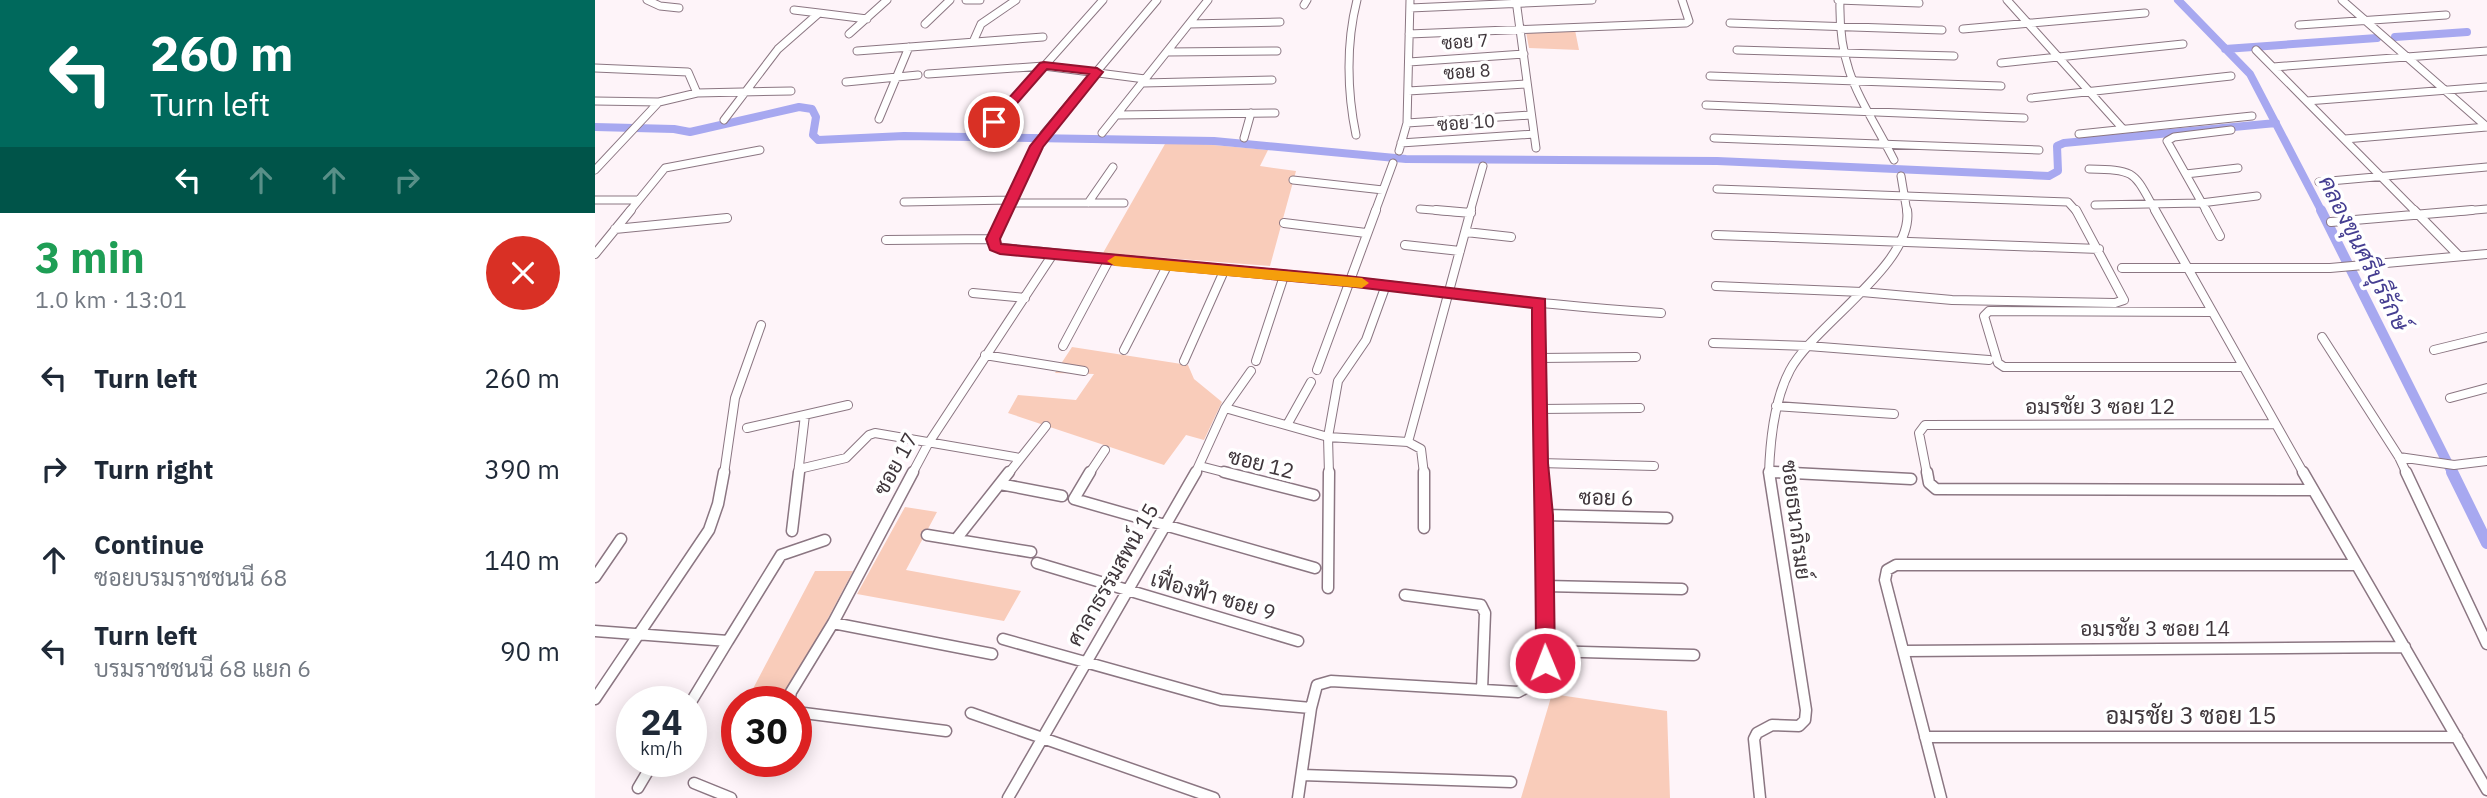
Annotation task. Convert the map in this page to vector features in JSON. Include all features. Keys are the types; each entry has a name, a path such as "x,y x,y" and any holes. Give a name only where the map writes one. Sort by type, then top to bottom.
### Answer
{"street":[{"path":"647,0 660,6 679,8"},
{"path":"849,34 887,0"},
{"path":"925,24 950,0"},
{"path":"966,0 980,0"},
{"path":"973,42 981,24 1016,0"},
{"path":"982,136 1104,0"},
{"path":"1157,0 1044,134 993,239 995,247 1167,266 1386,285 1589,309 1661,313"},
{"path":"1102,133 1208,0"},
{"path":"1356,135 1351,115 1350,87 1354,8 1357,0"},
{"path":"1399,151 1407,123 1410,4 1592,0"},
{"path":"1409,34 1686,23 1689,21 1682,0"},
{"path":"1894,160 1850,80 1841,52 1839,0 1919,3"},
{"path":"2007,0 2123,129"},
{"path":"2342,0 2487,127"},
{"path":"1517,1 1536,148"},
{"path":"794,10 867,19"},
{"path":"1963,29 2145,12"},
{"path":"724,120 748,92 778,49 819,13"},
{"path":"2299,25 2446,15"},
{"path":"1189,24 1280,22"},
{"path":"1730,23 1942,30"},
{"path":"857,51 1042,37"},
{"path":"2001,63 2183,44"},
{"path":"879,119 909,47"},
{"path":"1737,50 1954,56"},
{"path":"2256,50 2459,256"},
{"path":"1167,52 1277,51"},
{"path":"2273,67 2487,51"},
{"name":"ซอย 7","path":"1409,62 1524,54"},
{"path":"928,74 1044,66 1144,81 1272,80"},
{"path":"595,68 688,72 697,93"},
{"path":"846,82 918,75"},
{"path":"1710,76 2001,86"},
{"path":"2031,98 2231,76"},
{"name":"ซอย 8","path":"1408,91 1527,84"},
{"path":"2307,101 2487,87"},
{"path":"595,101 657,104 697,93 791,91"},
{"path":"595,170 657,104"},
{"path":"1706,106 2024,118"},
{"path":"1244,138 1251,113"},
{"path":"1117,115 1275,113"},
{"path":"1407,123 1531,115"},
{"path":"2078,134 2252,116"},
{"path":"2344,139 2487,127"},
{"path":"2220,236 2186,174 2170,151 2168,139 2231,130"},
{"name":"ซอย 10","path":"1401,143 1534,135"},
{"path":"1714,138 2039,150"},
{"path":"595,254 657,176 668,167 760,150"},
{"path":"1317,370 1347,281 1393,163"},
{"path":"1408,442 1483,166"},
{"path":"1088,203 1113,167"},
{"path":"2319,182 2487,167"},
{"path":"2186,174 2238,168"},
{"path":"2088,169 2133,172 2487,790"},
{"name":"ซอยธนาภิรมย์","path":"1760,798 1756,731 1763,726 1799,726 1805,720 1806,710 1769,472 1776,406 1790,369 1808,346 1862,292 1901,242 1908,219 1901,176"},
{"path":"1293,180 1383,190"},
{"path":"1716,286 1862,292 1952,300 2123,302 2124,298 2099,249 2073,205 2068,202 1717,189"},
{"path":"2095,205 2201,204 2257,196"},
{"path":"595,200 637,200"},
{"path":"904,202 1124,203"},
{"path":"1420,209 1471,214"},
{"path":"2332,222 2487,209"},
{"path":"615,229 727,218"},
{"path":"1284,223 1366,233"},
{"path":"1466,232 1511,237"},
{"path":"1716,235 2099,249"},
{"path":"886,240 993,239"},
{"path":"1405,245 1460,251"},
{"name":"ซอย 17","path":"795,686 833,623 928,444 1053,254"},
{"path":"2122,268 2330,268 2487,254"},
{"path":"1063,346 1109,260"},
{"path":"1124,350 1167,266"},
{"path":"1184,360 1224,271"},
{"name":"ศาลาธรรมสพน์ 15","path":"1008,798 1200,466 1225,408 1253,366 1284,276"},
{"path":"1328,588 1328,437 1338,381 1366,340 1386,285"},
{"path":"973,293 1025,298"},
{"path":"1298,798 1311,708 1317,685 1331,681 1518,692 1535,683 1545,663 1545,515 1540,463 1540,303"},
{"path":"2211,312 1989,311 1984,316 1998,363 2004,367 2243,367"},
{"path":"595,699 709,530 719,510 730,420 741,374 761,325"},
{"path":"2322,337 2399,457 2487,644"},
{"path":"2434,350 2487,337"},
{"path":"1713,343 1808,346 1989,360"},
{"path":"985,355 1084,371"},
{"path":"1540,358 1636,357"},
{"path":"1287,425 1311,382"},
{"path":"2450,398 2487,388"},
{"path":"747,428 848,405"},
{"path":"1776,406 1894,414"},
{"path":"1225,408 1328,437 1408,442 1421,449 1424,466 1424,528"},
{"path":"1540,409 1640,408"},
{"path":"792,530 805,415"},
{"name":"อมรชัย 3 ซอย 12","path":"2275,424 1924,425 1919,433 1929,483 1936,489 2313,490"},
{"path":"957,538 1046,426"},
{"path":"799,469 846,458 869,435 875,433 1020,458"},
{"path":"1105,450 1074,499 1315,568"},
{"path":"2399,457 2453,465 2487,461"},
{"path":"1540,463 1654,466"},
{"name":"ซอย 12","path":"1200,466 1314,495"},
{"path":"1769,472 1911,479"},
{"path":"1000,484 1062,496"},
{"name":"ซอย 6","path":"1545,515 1667,518"},
{"path":"927,535 1031,552"},
{"path":"595,577 621,539"},
{"path":"701,686 781,555 825,540"},
{"name":"เฟื่องฟ้า ซอย 9","path":"1037,563 1298,641"},
{"path":"1941,798 1885,580 1887,570 1896,565 2356,565"},
{"path":"1545,586 1682,589"},
{"path":"1405,595 1481,605 1485,613 1482,690"},
{"path":"833,623 992,654"},
{"path":"595,631 728,641"},
{"path":"1003,639 1221,700 1311,708"},
{"name":"อมรชัย 3 ซอย 14","path":"1905,651 2405,647"},
{"path":"1545,651 1694,655"},
{"path":"971,713 1214,798"},
{"path":"812,714 946,730"},
{"name":"อมรชัย 3 ซอย 15","path":"1925,737 2457,737"},
{"path":"1302,775 1511,782"},
{"path":"638,788 645,777"},
{"path":"694,783 731,798"}],"shaded area":[{"path":"1575,30 1579,50 1529,48 1526,32"},
{"path":"1165,144 1203,144 1268,150 1260,166 1296,171 1270,266 1103,253"},
{"path":"1072,347 1188,365 1194,379 1222,402 1204,440 1186,435 1164,465 1008,413 1018,395 1076,400 1094,374 1055,373"},
{"path":"905,507 937,512 906,570 1021,591 1004,621 857,594"},
{"path":"815,571 853,571 792,686 754,686"},
{"path":"1552,694 1667,711 1670,798 1521,798"}],"waterway":[{"name":"คลองขุนศรีบุรีรักษ์","path":"2178,0 2226,49"},
{"path":"2395,37 2467,32"},
{"path":"2226,49 2377,38"},
{"name":"คลองขุนศรีบุรีรักษ์","path":"2226,49 2250,74 2276,123"},
{"path":"595,127 674,129 690,132 799,107 812,109 816,117 813,135 818,140 904,136 1214,141 1406,159 1717,161 2049,176 2058,171 2057,146 2064,143 2276,123"},
{"name":"คลองขุนศรีบุรีรักษ์","path":"2276,123 2322,212"},
{"name":"คลองขุนศรีบุรีรักษ์","path":"2322,212 2452,472"},
{"name":"คลองขุนศรีบุรีรักษ์","path":"2452,472 2487,543"}],"slow traffic":[{"path":"1115,261 1362,283"}],"route":[{"path":"994,122 1044,66 1097,72 1044,134 1037,146 993,239 995,247 1000,249 1347,281 1540,303 1540,463 1545,515 1545,663"}]}
